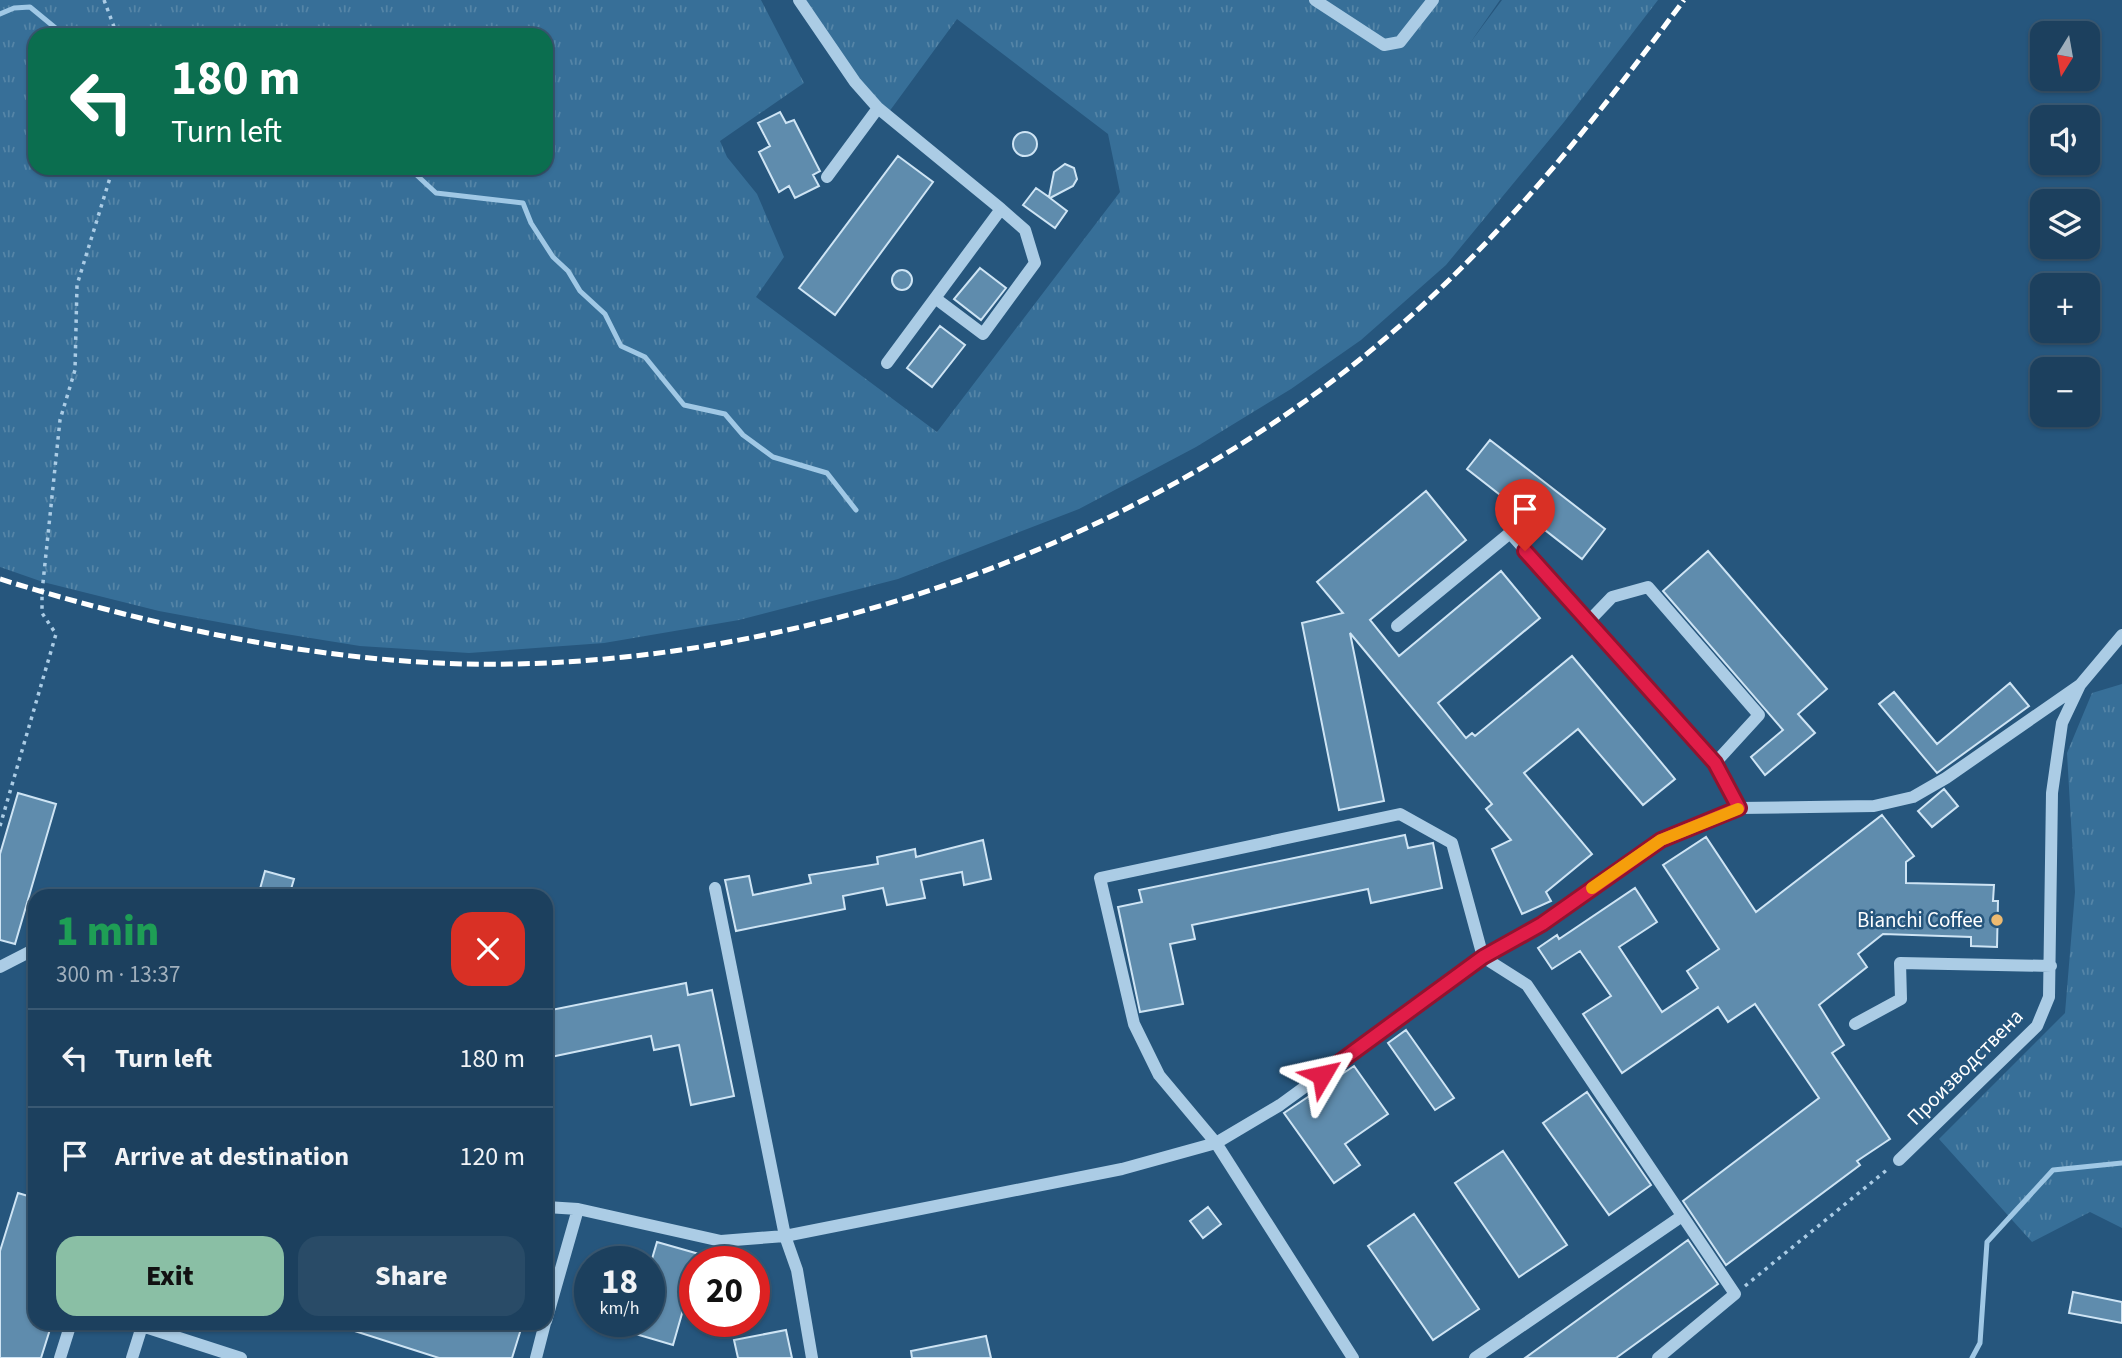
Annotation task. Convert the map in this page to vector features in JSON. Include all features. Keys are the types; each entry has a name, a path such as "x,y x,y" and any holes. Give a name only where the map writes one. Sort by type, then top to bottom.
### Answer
{"street":[{"path":"799,0 855,82 878,108 1025,230 1035,263 983,334 935,298"},
{"path":"1315,0 1384,45 1400,42 1433,0"},
{"path":"827,177 878,108"},
{"path":"887,363 1001,209"},
{"path":"1397,626 1510,533 1715,763 1739,808"},
{"path":"1588,622 1612,597 1648,587 1759,715 1715,763"},
{"name":"Производствена","path":"1899,1160 2037,1026 2049,997 2054,761 2062,723 2080,684 2122,635"},
{"path":"553,1207 578,1209 721,1241 785,1236 1122,1169 1216,1143 1280,1105 1483,957 1542,924 1661,840 1739,808 1874,806 1913,797 1946,778 2080,684"},
{"path":"1353,1358 1216,1143 1159,1075 1134,1024 1100,878 1400,814 1452,842 1483,957 1527,985 1735,1294 1658,1358"},
{"path":"715,888 785,1236 797,1270 812,1358"},
{"path":"0,967 28,953"},
{"path":"1855,1024 1901,999 1900,963 2051,966"},
{"path":"553,1294 578,1209"},
{"path":"1475,1358 1682,1216"},
{"path":"60,1358 69,1330"},
{"path":"132,1358 141,1330"},
{"path":"160,1330 241,1358"},
{"path":"536,1358 543,1330"}],"path":[{"path":"104,0 114,28"},
{"path":"0,827 56,634 42,613 42,592 60,420 75,370 77,285 111,175"},
{"path":"1735,1294 1899,1160"}],"green space":[{"path":"0,0 761,0 804,83 720,141 727,157 757,194 784,257 756,297 937,432 1120,192 1108,134 957,19 886,116 799,0 1500,0 1470,43 1502,0 1658,0 1564,122 1446,265 1361,340 1291,389 1196,447 1079,509 898,579 739,620 604,643 469,653 360,646 261,630 159,611 43,582 0,567"},
{"path":"2122,684 2122,1228 2090,1212 2032,1242 1939,1139 2065,1013 2075,892 2067,753 2092,693"}],"building":[{"path":"780,112 786,123 794,120 820,171 813,175 819,186 795,198 789,186 779,192 759,152 770,146 758,123"},
{"path":"1025,132 1036,139 1037,144 1030,155 1025,156 1014,149 1013,144 1020,133"},
{"path":"898,156 933,182 835,315 799,288"},
{"path":"1065,164 1074,168 1077,179 1073,186 1050,198 1067,211 1055,228 1023,205 1036,188 1049,197 1054,172"},
{"path":"980,268 1006,288 981,320 954,299"},
{"path":"898,270 906,270 912,280 906,290 898,290 892,284 892,276"},
{"path":"940,326 965,345 932,387 907,368"},
{"path":"1490,440 1605,529 1582,559 1467,469"},
{"path":"1426,491 1466,540 1370,620 1399,656 1501,571 1540,618 1438,703 1466,738 1472,733 1475,736 1572,656 1675,779 1643,805 1578,729 1524,773 1592,854 1546,892 1551,901 1522,914 1492,849 1511,840 1486,809 1492,804 1350,633 1384,801 1339,810 1302,623 1343,613 1317,582"},
{"path":"1708,551 1827,689 1798,714 1815,733 1765,775 1751,757 1783,730 1663,591"},
{"path":"2010,683 2029,706 1937,773 1879,704 1894,692 1937,744"},
{"path":"1944,789 1958,806 1932,827 1918,811"},
{"path":"18,793 56,804 31,889 28,889 28,900 15,944 0,940 0,854"},
{"path":"1882,815 1914,856 1906,862 1906,883 1994,885 1993,901 1998,901 1997,947 1971,946 1971,937 1883,934 1858,954 1867,967 1819,1005 1844,1045 1832,1053 1890,1139 1857,1161 1860,1165 1726,1265 1683,1201 1819,1098 1755,1004 1728,1022 1718,1007 1622,1073 1583,1014 1611,996 1580,951 1552,969 1538,948 1557,935 1559,939 1635,888 1657,922 1619,947 1662,1012 1698,988 1687,971 1719,949 1663,865 1706,837 1756,912"},
{"path":"1405,835 1408,848 1433,843 1442,888 1371,903 1368,889 1192,925 1195,939 1170,944 1183,1004 1140,1012 1118,907 1142,902 1139,890"},
{"path":"983,840 991,879 964,885 962,872 921,880 925,898 887,905 883,888 843,896 845,909 736,931 725,880 749,876 753,895 811,883 809,875 878,864 877,857 915,849 916,857"},
{"path":"265,871 294,879 291,889 260,889"},
{"path":"686,983 688,995 712,990 734,1096 691,1105 679,1045 654,1050 651,1036 553,1057 553,1010"},
{"path":"1406,1030 1454,1098 1435,1110 1388,1043"},
{"path":"1354,1066 1388,1114 1345,1144 1360,1165 1334,1183 1284,1113"},
{"path":"1587,1092 1651,1185 1609,1215 1543,1123"},
{"path":"1503,1151 1567,1245 1519,1277 1455,1183"},
{"path":"18,1193 28,1196 28,1330 50,1330 41,1358 0,1358 0,1251"},
{"path":"1208,1207 1221,1224 1203,1238 1190,1221"},
{"path":"1414,1214 1479,1309 1433,1340 1368,1246"},
{"path":"1688,1240 1718,1284 1616,1358 1525,1358"},
{"path":"657,1242 679,1248 679,1324 673,1345 646,1337 665,1337 665,1246 656,1246"},
{"path":"2073,1292 2122,1302 2122,1323 2069,1313"},
{"path":"352,1330 521,1330 512,1358 439,1358"},
{"path":"786,1330 792,1358 738,1358 734,1340 770,1337 770,1333"},
{"path":"986,1336 991,1358 912,1358 911,1351"}],"waterway":[{"path":"0,14 14,8 30,7 56,28"},
{"path":"417,175 436,193 523,203 531,223 553,257 568,271 580,291 605,314 621,346 645,357 684,405 725,414 743,435 773,457 827,473 856,510"},
{"path":"1972,1358 1980,1343 1987,1242 2053,1170 2122,1163"}],"railway":[{"path":"0,579 113,611 229,637 347,656 464,664 590,660 718,644 845,616 971,576 1092,525 1207,465 1315,394 1413,314 1488,241 1589,124 1684,0"}],"slow traffic":[{"path":"1592,888 1661,840 1738,809"}],"place":[{"name":"Bianchi Coffee","path":"1997,920"}],"route":[{"path":"1322,1075 1483,957 1542,924 1661,840 1739,808 1715,763 1525,551"}]}
